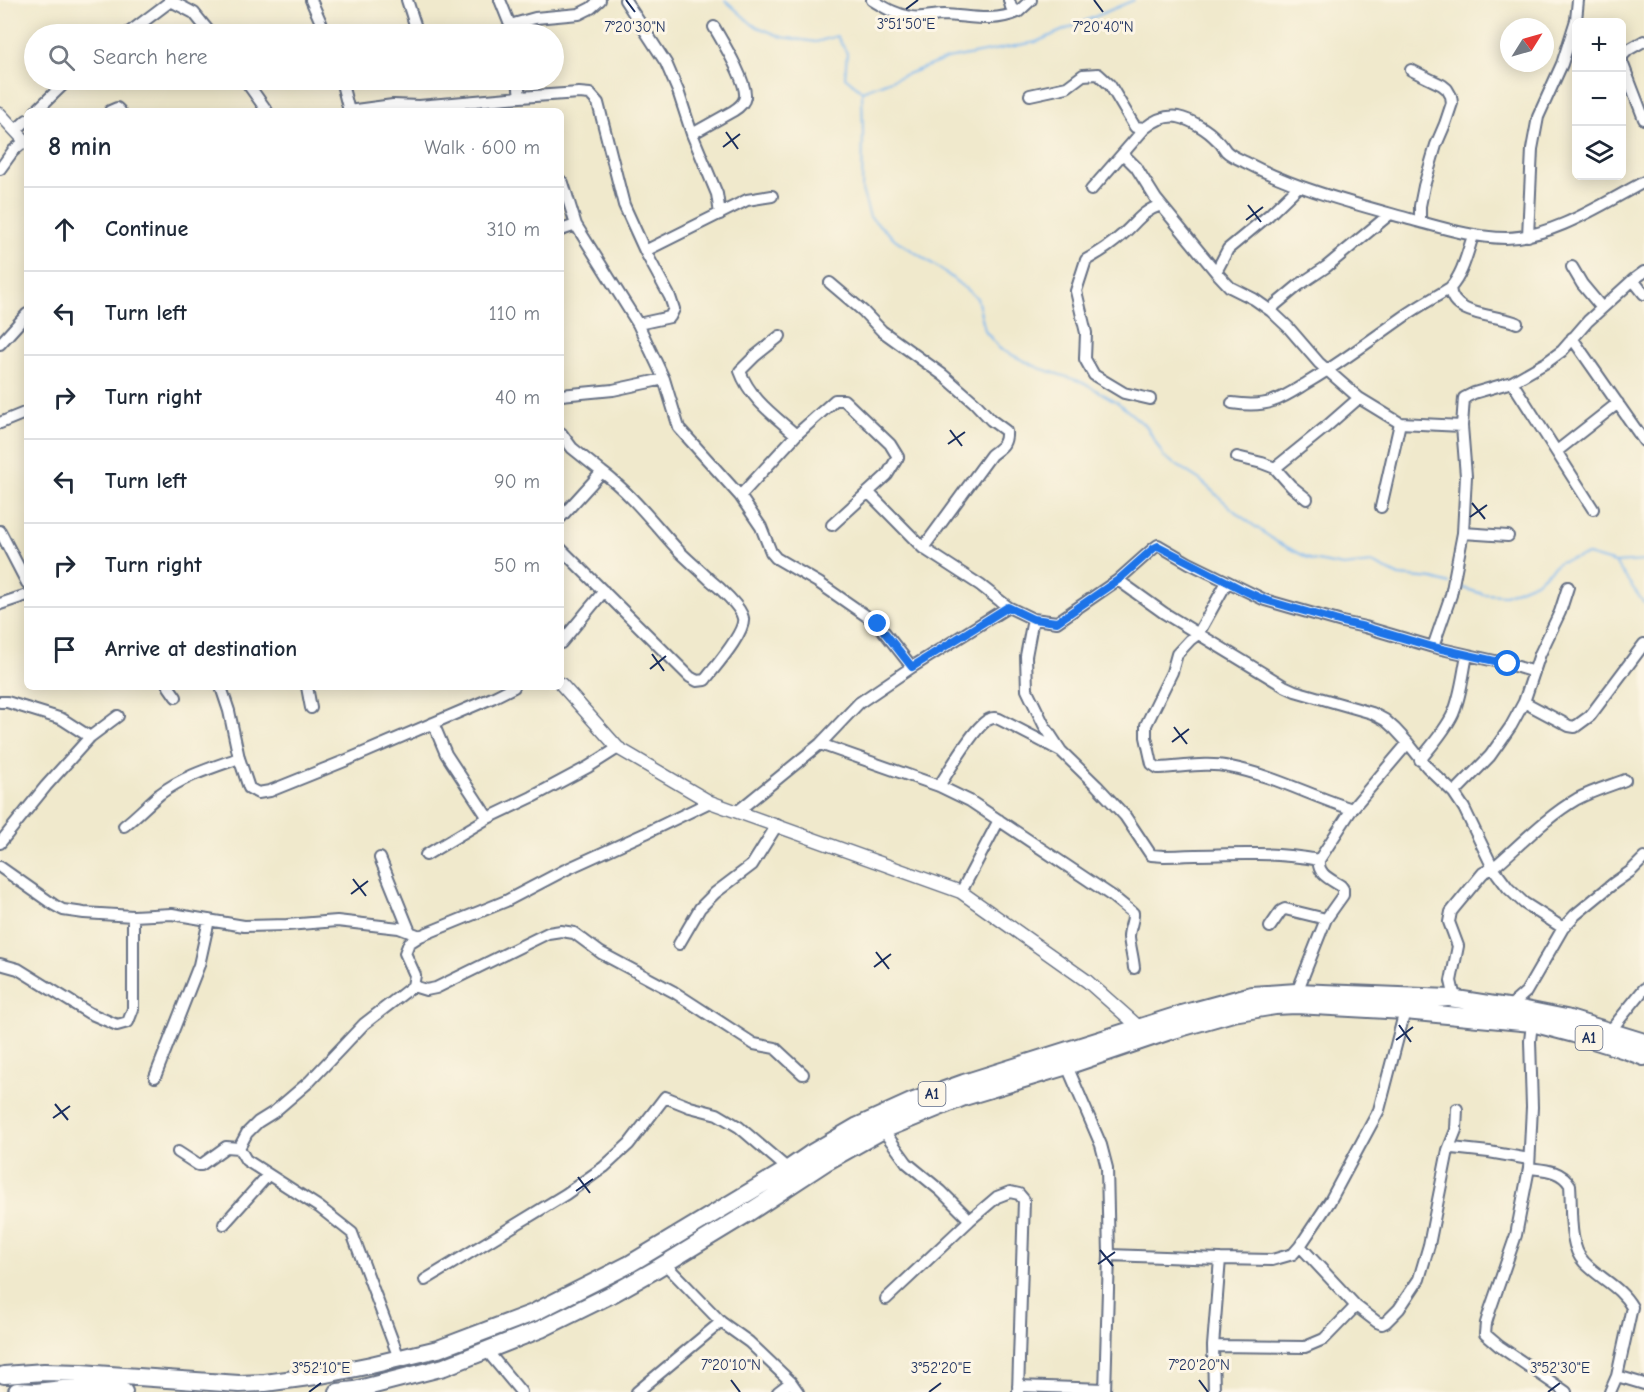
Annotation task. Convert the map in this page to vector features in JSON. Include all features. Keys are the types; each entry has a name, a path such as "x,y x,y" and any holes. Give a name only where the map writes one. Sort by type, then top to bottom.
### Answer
{"highway":[{"name":"A1","path":"2,1375 44,1372 81,1373 239,1384 266,1383 316,1376 438,1349 533,1313 628,1265 858,1126 910,1102 1202,1008 1252,995 1297,992 1407,1004 1532,1023 1574,1034 1644,1058"},
{"name":"A1","path":"338,1392 355,1390 444,1367 541,1329 614,1293 665,1264 826,1162 883,1130 963,1097 1233,1013 1275,1006 1407,1004 1450,998 1566,1018 1644,1042"},
{"name":"A1","path":"2,1375 12,1380 17,1392 69,1390 124,1392"}],"street":[{"path":"140,24 170,0 194,13 203,24"},
{"path":"311,0 322,24"},
{"path":"407,0 415,24"},
{"path":"500,0 508,24"},
{"path":"522,24 535,18 579,14 600,0"},
{"path":"625,0 666,63 717,195 720,214"},
{"path":"872,0 891,11 911,17 943,15 978,19 1006,17 1018,12 1031,0"},
{"path":"1009,0 1011,7 1018,12"},
{"path":"1528,236 1532,149 1538,117 1562,64 1576,20 1578,0"},
{"path":"692,134 739,107 745,98 735,66 714,27"},
{"path":"1644,41 1622,56 1622,62 1644,118"},
{"path":"1411,70 1442,84 1448,89 1452,103 1436,145 1422,193 1420,222"},
{"path":"1030,95 1067,87 1083,75 1098,74 1110,85 1135,127 1145,128"},
{"path":"39,108 58,90"},
{"path":"252,90 265,108"},
{"path":"343,90 347,108"},
{"path":"520,90 520,96"},
{"path":"427,108 520,96 590,94 598,103 624,205 674,309 670,317 638,324"},
{"path":"370,108 393,105 412,108"},
{"path":"0,114 24,140"},
{"path":"1091,190 1145,128 1166,116 1179,117 1192,122 1211,134 1227,152 1269,175 1299,186 1473,236 1507,238 1528,236 1559,225 1644,183"},
{"path":"16,130 24,123"},
{"path":"0,169 13,151 24,143"},
{"path":"1123,154 1144,179 1161,205 1230,287 1271,311 1328,370 1359,398 1400,423 1462,426"},
{"path":"564,186 576,225 638,324 664,379 679,428 740,496 761,527 771,552 776,558 819,583 878,624 912,667"},
{"path":"1216,272 1228,249 1299,186"},
{"path":"645,251 747,200 772,196"},
{"path":"1150,399 1124,393 1094,375 1085,359 1086,333 1076,291 1086,260 1120,237 1143,213 1161,205"},
{"path":"1271,311 1299,285 1326,267 1390,213"},
{"path":"564,229 576,225"},
{"path":"1232,403 1247,405 1273,402 1328,370 1402,318 1450,288 1460,273 1473,236"},
{"path":"1572,267 1582,284 1602,308"},
{"path":"1433,647 1451,595 1463,534 1466,476 1462,426 1464,398 1512,382 1547,362 1562,351 1602,308 1644,272"},
{"path":"1633,280 1644,294"},
{"path":"830,283 863,311 882,331 943,375 1006,431 1006,440 991,455 923,548"},
{"path":"1450,288 1452,298 1460,307 1517,323"},
{"path":"0,344 24,317"},
{"path":"780,336 740,371 752,395 796,435"},
{"path":"1572,338 1644,441"},
{"path":"564,395 613,390 664,379"},
{"path":"1512,382 1593,509"},
{"path":"1275,468 1359,398"},
{"path":"740,496 796,435 835,400 844,400 890,444 898,457 887,475 832,525"},
{"path":"1557,451 1617,403"},
{"path":"0,423 24,413"},
{"path":"1381,507 1400,423"},
{"path":"564,437 572,448 620,485 681,553 727,595 744,620 732,646 705,680 697,681 690,677 564,552"},
{"path":"1237,457 1275,468 1307,499"},
{"path":"564,514 602,472"},
{"path":"868,492 923,548 980,585 1008,607 1033,619 1057,622 1118,580 1158,546 1265,600 1433,647 1534,672"},
{"path":"0,531 24,577"},
{"path":"1463,534 1508,536"},
{"path":"1118,580 1164,613 1284,686 1385,720 1408,743 1420,760 1454,793 1464,808 1493,868 1508,888 1524,903 1563,928"},
{"path":"1227,582 1198,634 1177,654 1172,672 1146,725 1146,737 1154,766 1160,768 1210,765 1229,767 1352,809"},
{"path":"1454,793 1490,756 1511,726 1524,702 1540,654 1560,612 1568,587"},
{"path":"564,639 604,591"},
{"path":"0,604 24,596"},
{"path":"738,811 820,744 859,702 1008,607"},
{"path":"1033,619 1026,656 1027,690 1044,725 1061,752 1125,816 1151,855 1249,854 1299,856 1319,860"},
{"path":"1524,702 1575,727 1590,716 1644,644"},
{"path":"1420,760 1443,732 1453,714 1462,684 1467,655"},
{"path":"564,687 618,748 710,802 961,892 1087,981 1140,1028"},
{"path":"171,690 176,697"},
{"path":"222,690 249,788 258,793 270,791 347,760 508,690"},
{"path":"308,690 311,708"},
{"path":"0,702 7,702 62,719 90,736"},
{"path":"0,843 90,736 118,716"},
{"path":"939,786 976,730 984,721 991,718 999,719 1061,752"},
{"path":"433,723 446,754 488,818"},
{"path":"1297,992 1326,920 1343,895 1341,886 1322,874 1318,866 1319,860 1352,809 1408,743"},
{"path":"820,744 939,786 970,801 1129,908 1133,912 1129,939 1134,968"},
{"path":"426,855 488,818 588,767 618,748"},
{"path":"124,826 159,795 187,777 239,758"},
{"path":"1450,998 1455,998 1451,981 1458,946 1449,922 1455,907 1483,873 1493,868 1547,820 1589,793 1625,780"},
{"path":"239,1148 247,1133 258,1122 274,1112 310,1081 364,1024 413,986 415,975 405,953 415,934 506,901 565,870 710,802"},
{"path":"961,892 999,820"},
{"path":"679,944 700,908 715,893 752,865 777,825"},
{"path":"380,858 415,934"},
{"path":"1508,1008 1526,992 1563,928 1575,915 1632,871 1644,858"},
{"path":"0,867 54,905 84,913 133,916 172,914 244,926 286,926 338,921 399,928 415,934"},
{"path":"1270,927 1286,909 1326,920"},
{"path":"0,964 18,969 89,1013 117,1025 128,1022 133,1009 133,916"},
{"path":"155,1077 199,965 209,920"},
{"path":"413,986 426,990 436,988 548,933 561,931 574,933 601,953 674,992 754,1044 775,1048 803,1074"},
{"path":"1610,1031 1644,989"},
{"path":"1109,1255 1272,1260 1293,1254 1330,1201 1379,1110 1407,1004"},
{"path":"1532,1023 1529,1164 1516,1235 1490,1310 1485,1334 1566,1392"},
{"path":"886,1299 997,1197 1010,1192 1019,1194 1024,1200 1018,1389 1105,1391 1109,1255 1107,1168 1101,1145 1067,1066"},
{"path":"425,1280 566,1194 604,1167 628,1144 665,1097 717,1114 739,1127 788,1169"},
{"path":"1300,1246 1356,1306 1377,1322 1382,1324 1386,1322 1419,1279 1429,1245 1448,1150 1456,1131 1457,1109"},
{"path":"883,1130 907,1163 941,1191 970,1220"},
{"path":"178,1152 201,1165 226,1148 239,1148"},
{"path":"239,1148 246,1160 319,1207 352,1233 399,1358"},
{"path":"1448,1150 1452,1148 1489,1152 1552,1170 1566,1179 1570,1185 1574,1240 1578,1252 1584,1262 1625,1296 1632,1307 1617,1376 1610,1392"},
{"path":"224,1224 268,1175"},
{"path":"1214,1392 1213,1346 1220,1259"},
{"path":"665,1264 721,1322 749,1342 791,1382 798,1392"},
{"path":"1213,1346 1305,1347 1324,1339 1356,1306"},
{"path":"637,1392 721,1322"},
{"path":"487,1350 521,1392"},
{"path":"1617,1376 1644,1384"},
{"path":"778,1392 791,1382"}],"waterway":[{"path":"725,0 753,25 782,37 816,42 837,36 847,53 845,77 862,91 862,190 870,217 896,240 942,270 977,298 985,331 1000,349 1039,368 1082,382 1117,402 1147,427 1164,457 1200,480 1239,515 1277,542 1312,560 1343,566 1372,563 1399,576 1433,579 1450,584"},
{"path":"862,91 947,59 1036,42 1134,0"},
{"path":"1456,586 1483,594 1505,595 1536,582 1559,562 1588,555 1615,563 1644,561"},
{"path":"1616,564 1644,603"}],"route":[{"path":"878,624 912,667 1008,607 1033,619 1057,622 1118,580 1158,546 1265,600 1433,647 1508,664"}]}
